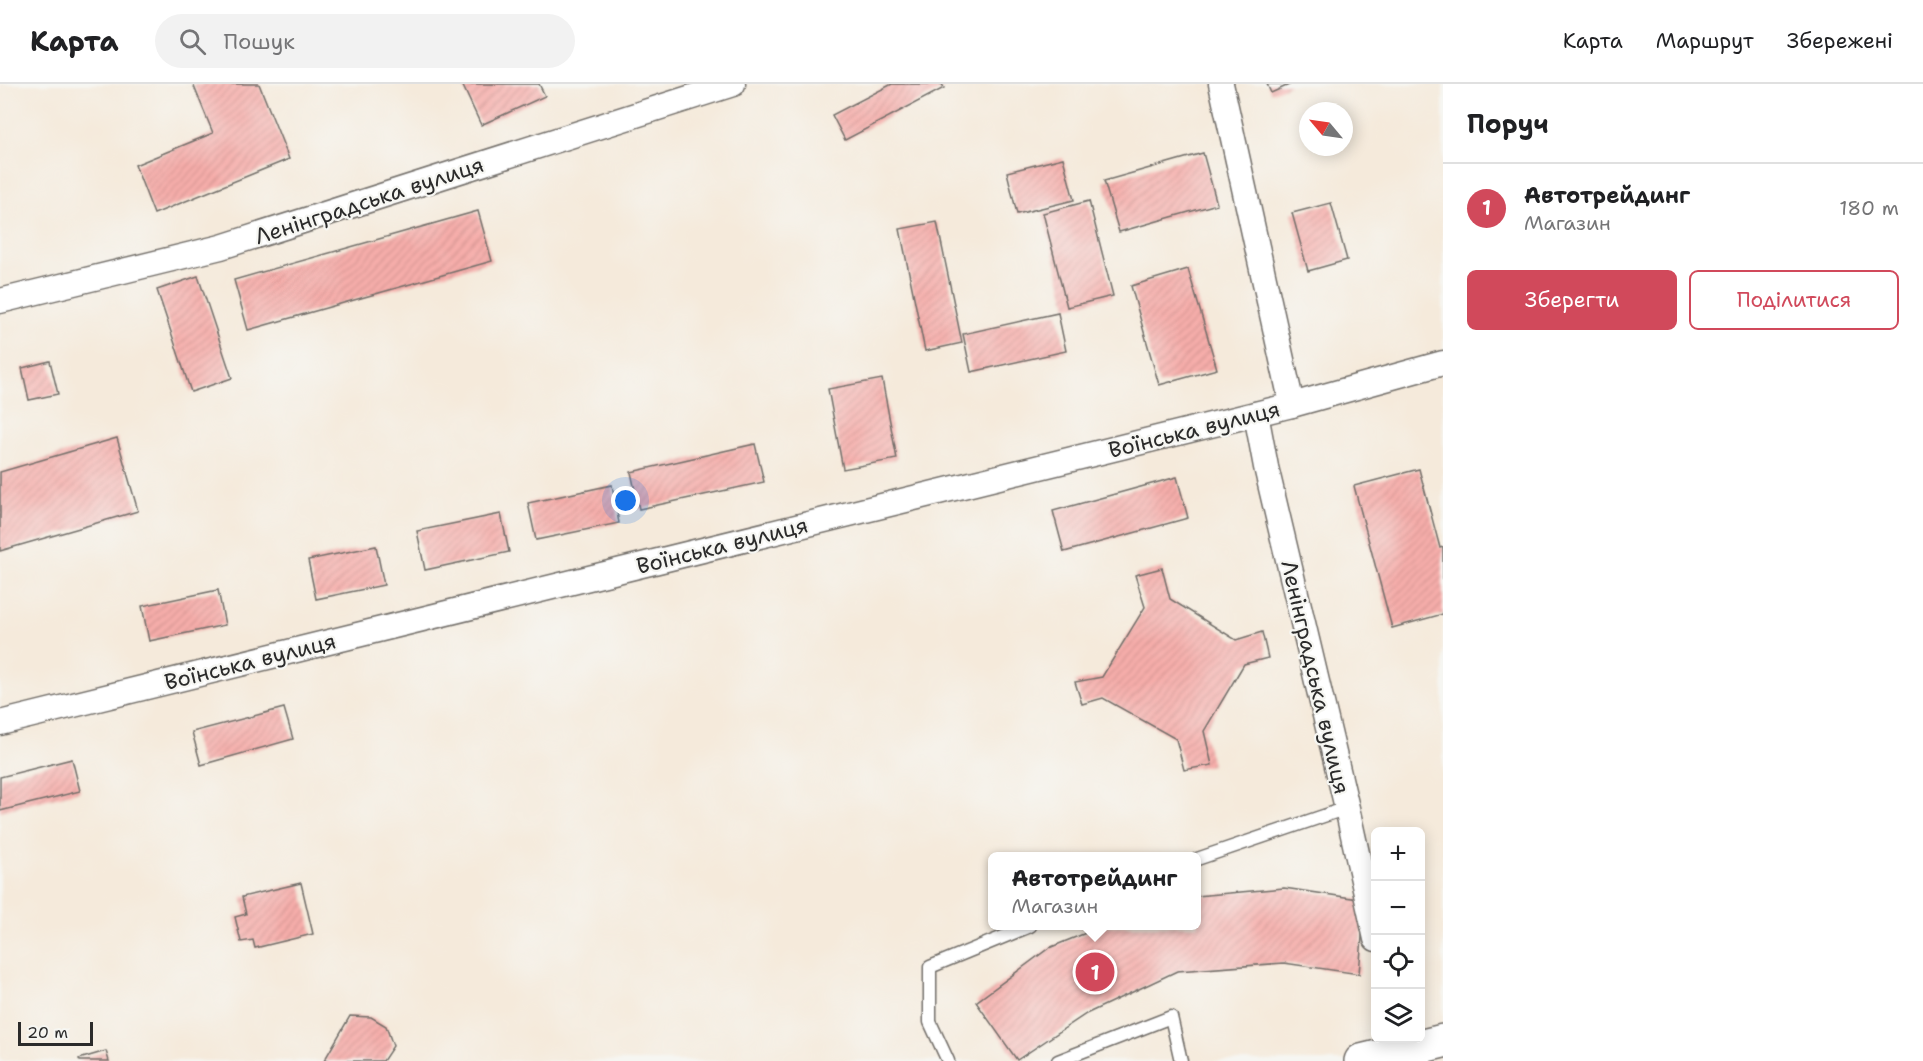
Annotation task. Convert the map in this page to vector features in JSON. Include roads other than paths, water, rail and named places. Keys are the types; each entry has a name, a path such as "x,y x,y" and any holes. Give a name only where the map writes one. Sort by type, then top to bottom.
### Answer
{"main road":[{"path":"1361,1061 1398,1045 1443,1041"}],"street":[{"name":"Ленінградська вулиця","path":"0,301 221,247 733,84"},
{"path":"1221,84 1292,405"},
{"name":"Воїнська вулиця","path":"0,723 1256,414 1443,363"},
{"name":"Ленінградська вулиця","path":"1256,414 1266,468 1375,935"}],"lane":[{"path":"1201,859 1347,808"},
{"path":"948,1061 930,1022 930,967 1020,930"},
{"path":"1058,1061 1171,1017 1181,1061"}],"place":[{"name":"Автотрейдинг","path":"1095,972"}]}
